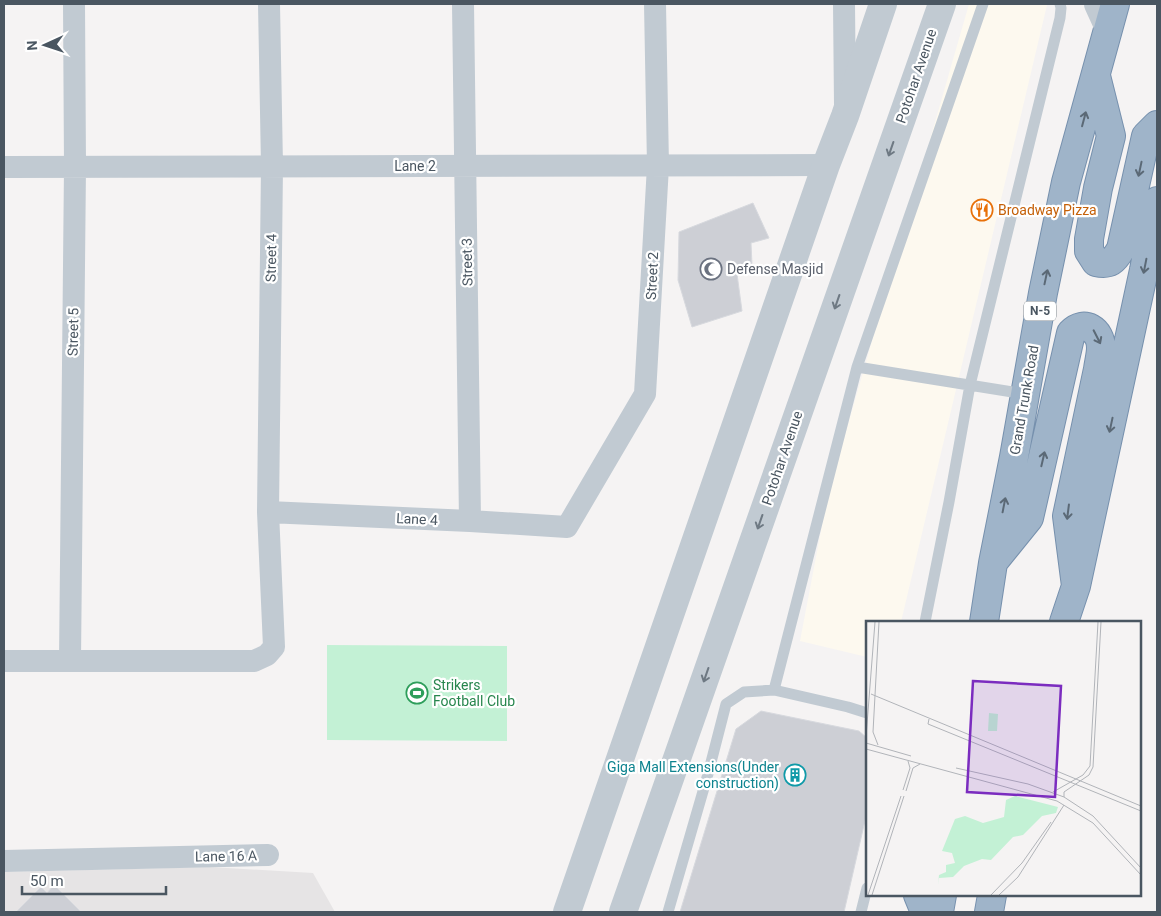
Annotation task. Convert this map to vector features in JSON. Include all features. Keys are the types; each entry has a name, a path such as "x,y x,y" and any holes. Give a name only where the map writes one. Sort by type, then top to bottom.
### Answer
{"highway":[{"name":"Grand Trunk Road","path":"984,621 993,563 1043,293 1066,182 1096,74 1107,11"},
{"path":"1096,74 1111,136 1098,188 1089,239 1089,251 1096,262 1104,264 1116,259 1121,249 1146,136 1157,125"},
{"path":"1064,621 1076,586 1142,280 1157,201"},
{"path":"993,563 1029,518 1071,333 1075,328 1083,326 1093,329 1099,339 1101,348 1067,516 1076,586"},
{"path":"918,896 925,912"},
{"path":"939,912 942,896"},
{"path":"989,912 992,896"}],"street":[{"name":"Street 5","path":"70,661 75,167 74,4"},
{"name":"Street 4","path":"4,661 254,661 267,655 274,647 268,512 272,166 269,4"},
{"name":"Street 3","path":"463,4 470,521"},
{"name":"Street 2","path":"566,527 645,394 658,166 655,4"},
{"path":"844,4 845,116"},
{"path":"567,912 826,165 845,116 882,4"},
{"name":"Potohar Avenue","path":"623,912 942,4"},
{"name":"Lane 2","path":"4,167 826,165"},
{"name":"Lane 4","path":"268,512 566,527"},
{"name":"Lane 16 A","path":"4,861 268,855"}],"lane":[{"path":"774,690 856,367 983,4"},
{"path":"925,621 970,385 1060,18 1060,4"},
{"path":"856,367 1025,394"},
{"path":"668,912 726,704 744,692 774,690 866,713"},
{"path":"861,912 866,892"}],"shaded area":[{"path":"969,4 1047,5 901,621 866,621 866,657 800,641 828,494"},
{"path":"210,867 313,873 335,912 4,912 4,872"}],"green space":[{"name":"Strikers Football Club","path":"327,645 507,646 507,741 327,740"}],"building":[{"name":"Defense Masjid","path":"753,203 769,238 751,243 752,265 737,274 742,311 692,327 678,280 679,232"},
{"name":"Giga Mall Extensions(Under construction)","path":"761,711 859,731 866,737 866,816 844,912 680,912 736,729"},
{"path":"54,885 81,912 16,912 41,887 47,893"}],"place":[{"name":"Broadway Pizza","path":"982,210"},
{"name":"Defense Masjid","path":"711,269"},
{"name":"Strikers Football Club","path":"417,693"},
{"name":"Giga Mall Extensions(Under construction)","path":"795,775"}]}
